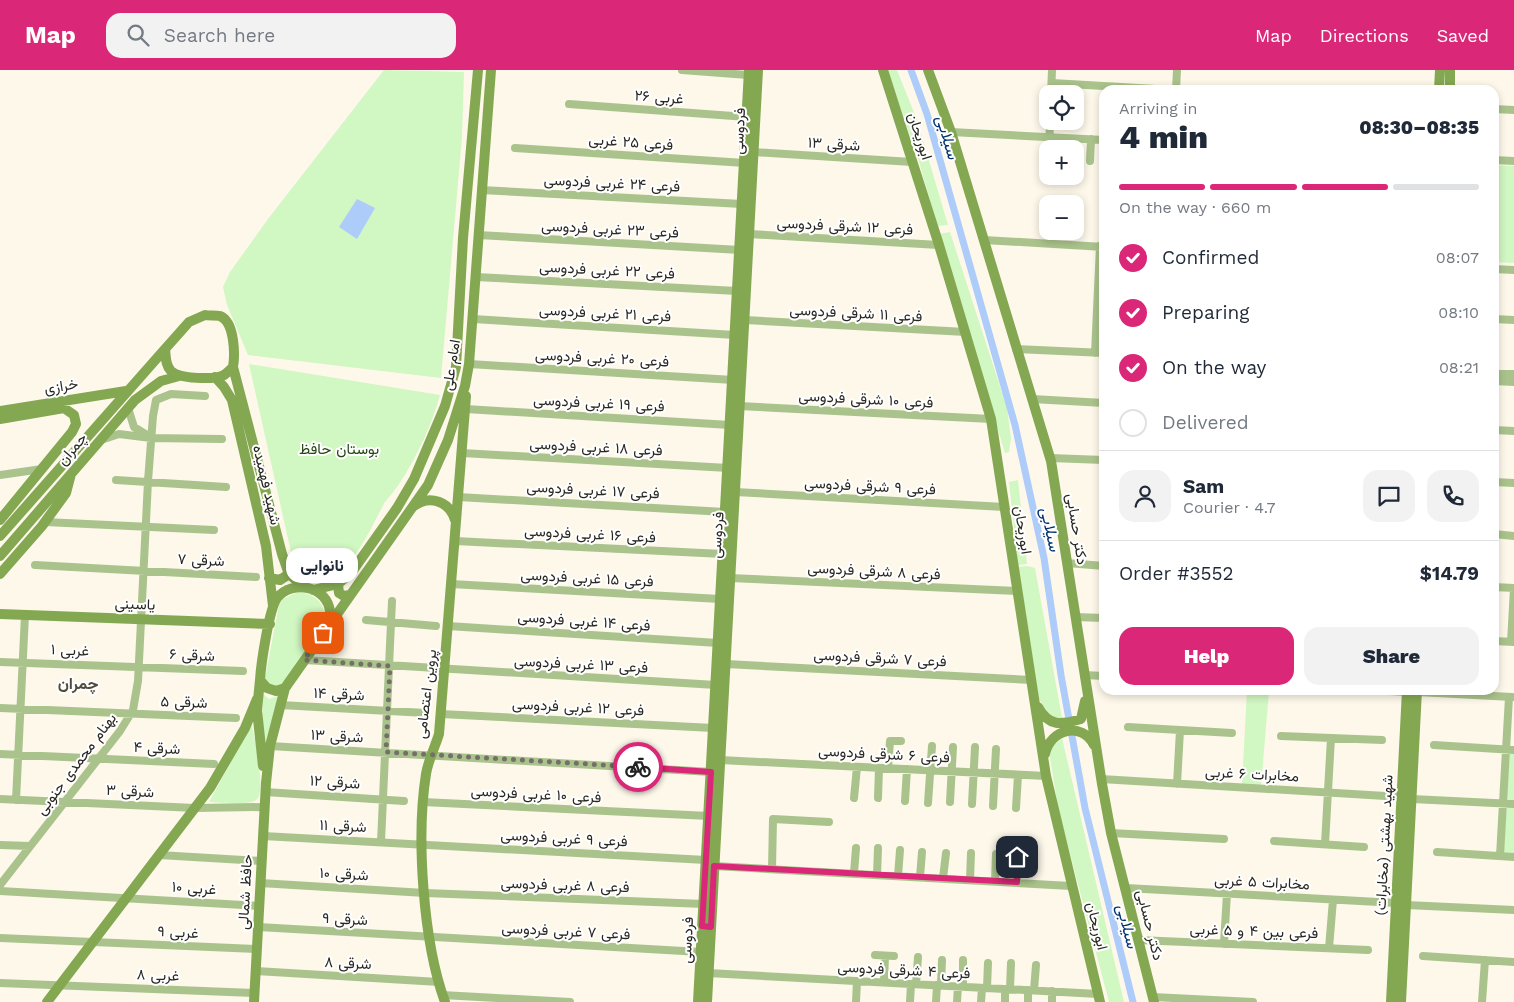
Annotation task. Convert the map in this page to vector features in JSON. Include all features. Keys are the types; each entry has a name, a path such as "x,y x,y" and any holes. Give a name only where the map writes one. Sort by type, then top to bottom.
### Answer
{"main road":[{"name":"امام علی","path":"338,584 351,573 397,508 414,478 445,406 456,367 463,238 478,70"},
{"name":"امام علی","path":"304,660 428,485 448,440 465,386 469,364 490,70"},
{"name":"ابوریحان","path":"883,70 966,332 991,419 1046,776 1099,998"},
{"name":"دکتر حسابی","path":"928,70 951,132 1050,458 1086,691 1111,833 1153,1000"},
{"path":"1440,70 1440,85"},
{"path":"1450,70 1450,85"},
{"name":"فردوسی","path":"698,1002 701,952 707,926 704,904 720,760 726,664 740,406 738,353 735,335 737,291 747,117 753,72"},
{"name":"فردوسی","path":"707,1002 707,926 710,863 708,816 733,380 744,320 753,152 753,72"},
{"path":"463,238 466,246 470,248 478,240"},
{"path":"462,269 468,262 473,262 476,273"},
{"path":"205,316 221,316 227,322 236,353 233,367 223,375 215,377 179,376 171,372 166,363 165,349 189,322 205,316"},
{"name":"چمران","path":"0,536 165,349"},
{"name":"شهید فهمیده","path":"233,367 290,574"},
{"name":"چمران","path":"0,556 128,408 147,390 161,381 179,376"},
{"name":"شهید فهمیده","path":"215,377 232,400 266,546 273,606 270,624"},
{"name":"پروین اعتصامی","path":"444,998 430,937 421,844 426,772 439,734 441,714 466,409 465,386"},
{"name":"خرازی","path":"0,411 126,391"},
{"name":"چمران","path":"0,520 76,424 72,412 59,408"},
{"name":"خرازی","path":"0,418 59,408"},
{"path":"58,449 85,438"},
{"path":"0,574 45,522 66,493 71,472"},
{"path":"411,508 425,500 441,502 453,512 456,524"},
{"path":"269,578 280,580 290,574 327,603 330,612 327,628"},
{"path":"273,606 285,591 338,584 339,593 344,596 350,595"},
{"name":"یاسینی","path":"0,614 270,624"},
{"name":"حافظ شمالی","path":"265,787 257,699 270,624"},
{"name":"حافظ شمالی","path":"254,997 265,787 270,746 285,688 304,660"},
{"path":"260,680 271,690 285,688"},
{"path":"1035,701 1043,717 1055,723 1081,719 1086,691"},
{"name":"شهید بهشتی (مخابرات)","path":"1401,1002 1401,904 1412,695"},
{"path":"47,1002 96,941 126,898 210,788 245,728 257,699"},
{"path":"1044,761 1047,743 1056,735 1078,730 1090,739 1097,753"},
{"name":"شهید بهشتی (مخابرات)","path":"1390,1002 1401,904"}],"street":[{"path":"682,70 753,72"},
{"path":"1052,70 1052,83 1099,85"},
{"path":"1175,85 1177,70"},
{"name":"۲۶ غربی","path":"569,104 747,117"},
{"path":"1499,108 1514,110"},
{"path":"1050,130 1050,140"},
{"path":"951,132 1099,140"},
{"path":"1090,161 1091,139"},
{"name":"فرعی ۲۵ غربی","path":"515,148 744,163"},
{"name":"۱۳ شرقی","path":"753,152 912,162"},
{"path":"1499,160 1514,162"},
{"name":"فرعی ۲۴ غربی فردوسی","path":"481,190 742,204"},
{"name":"فرعی ۱۲ شرقی فردوسی","path":"749,234 939,245"},
{"name":"فرعی ۲۳ غربی فردوسی","path":"478,240 740,250"},
{"path":"984,240 1099,246"},
{"path":"1499,269 1514,270"},
{"name":"فرعی ۲۲ غربی فردوسی","path":"476,273 737,291"},
{"path":"1095,353 1099,311"},
{"name":"فرعی ۲۱ غربی فردوسی","path":"473,319 735,335"},
{"path":"1499,319 1514,320"},
{"name":"فرعی ۱۱ شرقی فردوسی","path":"744,320 966,332"},
{"path":"1016,349 1099,353"},
{"name":"فرعی ۲۰ غربی فردوسی","path":"469,364 733,380"},
{"path":"1499,374 1514,374"},
{"path":"1499,381 1514,382"},
{"name":"بهنام محمدی جنوبی","path":"0,885 131,714 139,666 148,481 156,400 171,394 205,396"},
{"path":"1032,399 1099,403"},
{"name":"فرعی ۱۰ شرقی فردوسی","path":"740,406 991,419"},
{"path":"128,408 134,427 151,438"},
{"name":"فرعی ۱۹ غربی فردوسی","path":"466,409 730,425"},
{"path":"1499,430 1514,431"},
{"path":"98,441 119,434 151,438 222,439"},
{"name":"فرعی ۱۸ غربی فردوسی","path":"462,453 728,468"},
{"path":"1050,458 1099,460"},
{"path":"0,474 42,468"},
{"path":"116,480 226,487"},
{"path":"1499,482 1514,483"},
{"name":"فرعی ۹ شرقی فردوسی","path":"735,492 1004,507"},
{"name":"فرعی ۱۷ غربی فردوسی","path":"458,502 725,512"},
{"path":"45,522 214,530"},
{"path":"1499,534 1514,536"},
{"name":"فرعی ۱۶ غربی فردوسی","path":"455,541 723,554"},
{"path":"1067,563 1099,566"},
{"path":"35,565 144,572"},
{"name":"۷ شرقی","path":"144,572 256,577"},
{"name":"فرعی ۸ شرقی فردوسی","path":"730,578 1017,591"},
{"name":"فرعی ۱۵ غربی فردوسی","path":"451,584 720,599"},
{"path":"1499,587 1514,588 1513,642 1499,641"},
{"path":"381,842 392,600"},
{"path":"16,800 25,615"},
{"path":"1075,617 1099,618"},
{"path":"366,620 436,626"},
{"name":"فرعی ۱۴ غربی فردوسی","path":"448,626 718,643"},
{"name":"فرعی ۱۳ غربی فردوسی","path":"304,660 444,670 716,685"},
{"name":"۱ غربی","path":"0,662 139,666"},
{"name":"فرعی ۷ شرقی فردوسی","path":"726,664 1032,680"},
{"name":"۶ شرقی","path":"139,666 243,671"},
{"path":"1084,675 1099,676"},
{"path":"1478,695 1511,697 1510,750 1503,804 1500,856"},
{"name":"۱۴ شرقی","path":"280,705 426,713"},
{"name":"۵ شرقی","path":"0,708 236,718"},
{"name":"فرعی ۱۲ غربی فردوسی","path":"441,714 713,728"},
{"path":"1128,728 1232,733"},
{"path":"1177,784 1180,730"},
{"path":"1281,736 1382,740"},
{"path":"1325,844 1331,738"},
{"path":"888,768 890,741 901,741"},
{"path":"1434,745 1510,750"},
{"name":"۱۳ شرقی","path":"270,746 711,772"},
{"path":"928,803 932,746"},
{"path":"950,802 953,747"},
{"path":"972,804 975,747"},
{"path":"993,806 996,749"},
{"name":"۴ شرقی","path":"0,754 214,764"},
{"name":"فرعی ۶ شرقی فردوسی","path":"720,760 1046,776"},
{"path":"854,798 857,767"},
{"path":"878,798 879,768"},
{"path":"905,801 907,769"},
{"path":"1016,808 1018,775"},
{"name":"مخابرات ۶ غربی","path":"1101,779 1514,804"},
{"name":"۱۲ شرقی","path":"265,787 404,801"},
{"name":"۳ شرقی","path":"0,800 195,808 264,807"},
{"name":"فرعی ۱۰ غربی فردوسی","path":"423,802 708,816"},
{"path":"772,869 773,819 829,822"},
{"path":"1111,833 1224,839"},
{"name":"۱۱ شرقی","path":"263,836 421,844"},
{"path":"1274,841 1364,847"},
{"name":"فرعی ۹ غربی فردوسی","path":"421,844 710,863 772,869 1071,886"},
{"path":"0,845 30,846"},
{"path":"854,874 856,848"},
{"path":"877,875 878,848"},
{"path":"898,876 900,850"},
{"path":"920,877 922,852"},
{"path":"943,878 946,852"},
{"path":"1437,852 1514,857"},
{"path":"970,880 971,853"},
{"path":"995,881 996,854"},
{"path":"159,855 261,861"},
{"path":"1017,857 1017,882"},
{"name":"شرقی ۱۰","path":"260,883 425,893"},
{"name":"مخابرات ۵ غربی","path":"1126,888 1514,910"},
{"path":"0,891 126,898"},
{"name":"فرعی ۸ غربی فردوسی","path":"425,893 704,904"},
{"path":"1224,944 1228,893"},
{"name":"۱۰ غربی","path":"126,898 259,906"},
{"path":"1329,948 1333,900"},
{"name":"شرقی ۹","path":"258,927 430,937"},
{"name":"فرعی ۷ غربی فردوسی","path":"430,937 701,952"},
{"name":"۹ غربی","path":"0,938 257,949"},
{"name":"فرعی بین ۴ و ۵ غربی","path":"1138,940 1368,950"},
{"path":"875,955 894,956"},
{"path":"884,982 885,956"},
{"path":"1423,956 1514,962"},
{"path":"910,1002 918,957"},
{"path":"936,1002 942,960"},
{"path":"957,1002 963,960"},
{"path":"1482,1002 1485,960"},
{"path":"981,1002 988,962"},
{"path":"1005,1002 1011,963"},
{"path":"1028,1002 1036,965"},
{"name":"۸ شرقی","path":"256,971 439,982"},
{"name":"فرعی ۴ شرقی فردوسی","path":"708,973 1078,992 1099,998"},
{"path":"856,1002 857,981"},
{"name":"۸ غربی","path":"0,983 254,997"},
{"path":"1052,991 1052,1002"},
{"path":"1078,992 1078,1002"},
{"path":"444,998 570,1002"},
{"path":"1153,1000 1253,1002"}],"green space":[{"path":"384,70 464,72 462,137 441,378 248,355 227,305 223,287 230,272 268,219"},
{"path":"887,70 897,70 917,120 948,225 937,226 918,158"},
{"path":"1499,165 1514,166 1514,263 1499,262"},
{"path":"950,232 1007,408 1011,438 1009,452 1005,453 939,234"},
{"name":"بوستان حافظ","path":"249,364 440,395 425,437 402,480 385,502 353,558 337,575 328,579 314,579 295,570"},
{"path":"1018,480 1027,564 1018,565 1009,482"},
{"path":"1027,566 1035,568 1062,718 1057,719 1048,713 1039,699 1018,567"},
{"path":"298,592 310,595 319,601 324,611 323,623 311,645 282,685 274,688 265,678 279,605 283,599"},
{"path":"262,693 269,699 278,696 264,753"},
{"path":"1247,695 1269,695 1261,786 1242,785"},
{"path":"252,724 260,777 259,795 256,800 246,803 209,802"},
{"path":"1062,738 1124,1002 1109,1002 1058,808 1050,757 1051,748"},
{"path":"1510,752 1514,752 1514,802 1506,801"},
{"path":"1507,805 1514,805 1514,855 1503,854"}],"water":[{"path":"357,199 375,208 357,239 339,227"}],"waterway":[{"name":"سیلابی","path":"911,70 927,114 1015,425 1044,558 1061,675 1085,808 1133,1002"}],"way so far":[{"path":"323,633 304,660 390,666 386,752 638,767"}],"place":[{"name":"نانوایی","path":"323,633"}],"district":[{"name":"چمران","path":"78,683"}],"route":[{"path":"638,767 711,772 702,926 711,927 714,866 1017,882 1017,857"}]}
